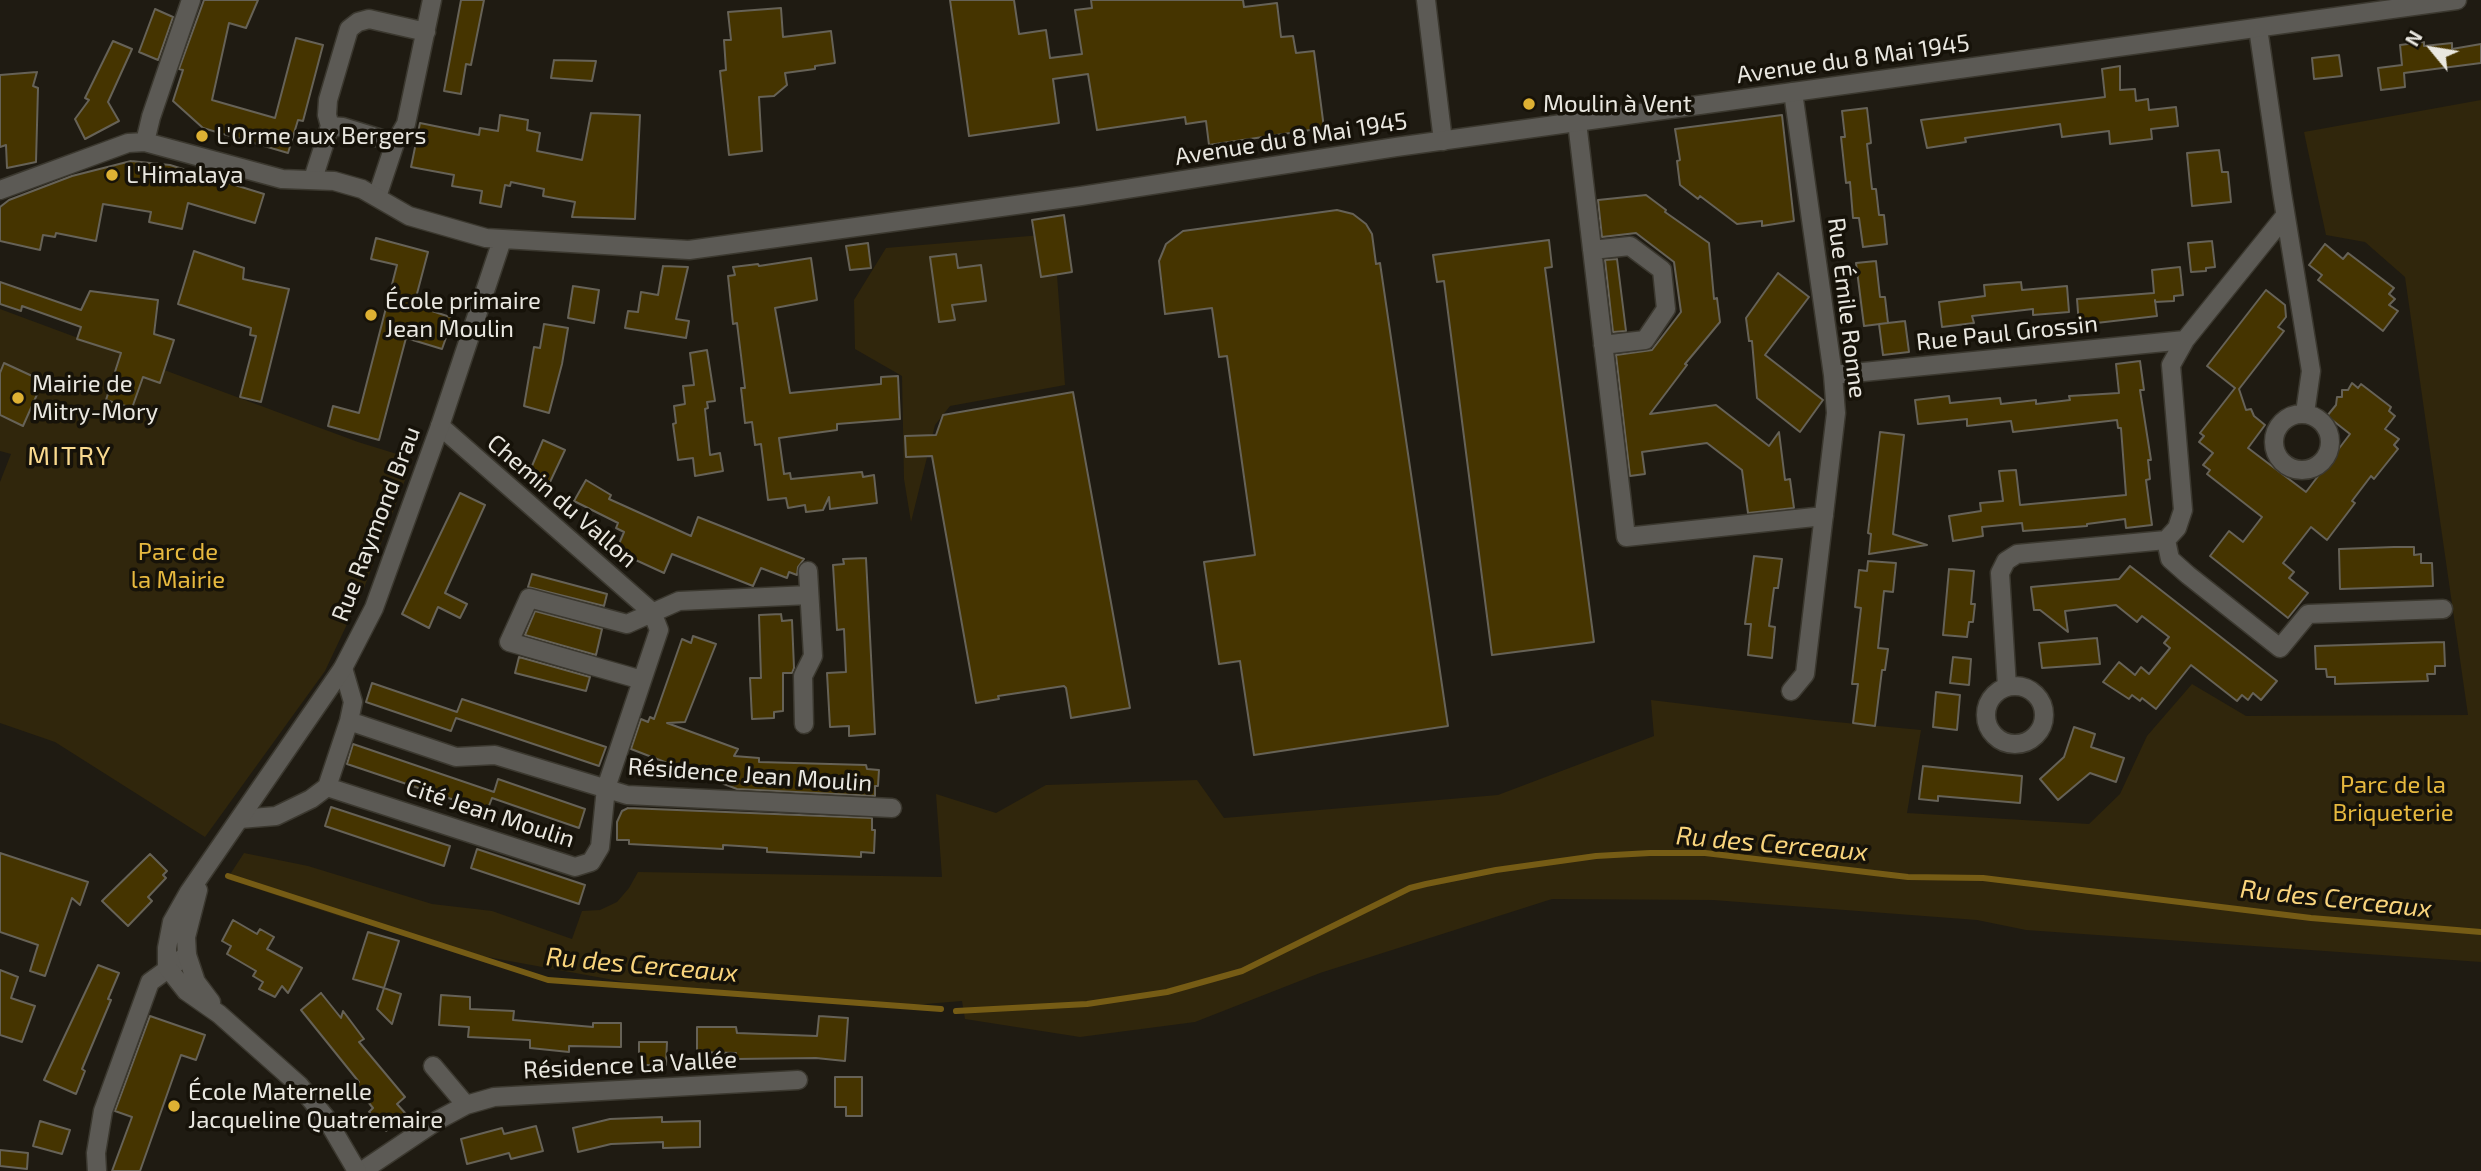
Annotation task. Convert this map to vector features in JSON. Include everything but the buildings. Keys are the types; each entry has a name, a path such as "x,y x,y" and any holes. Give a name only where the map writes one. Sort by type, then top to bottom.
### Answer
{"street":[{"path":"0,190 128,143 145,142 191,0"},
{"path":"377,197 394,143 407,124 432,0"},
{"path":"1426,0 1443,141"},
{"name":"Avenue du 8 Mai 1945","path":"145,142 282,179 334,181 377,197 410,216 486,238 704,249 1443,141 2457,0"},
{"path":"313,179 330,126 327,115 328,100 349,29 358,22 369,19 426,32"},
{"path":"2258,28 2311,371 2305,413"},
{"name":"Rue Émile Ronne","path":"1791,691 1805,674 1836,413 1793,92"},
{"path":"1577,122 1626,537 1824,516"},
{"path":"330,126 343,127 394,143"},
{"path":"2007,687 2000,573 2006,561 2017,554 2166,540 2177,528 2183,510 2171,365 2185,340 2285,216"},
{"name":"Rue Raymond Brau","path":"359,1171 326,1118 299,1086 219,1014 186,991 167,967 166,948 172,922 189,892 342,668 374,608 440,426 502,240"},
{"path":"1592,250 1630,246 1662,270 1666,309 1644,340 1603,345"},
{"name":"Rue Paul Grossin","path":"1833,375 2185,340"},
{"name":"Chemin du Vallon","path":"440,426 652,612"},
{"path":"2166,540 2170,559 2280,648 2308,614 2443,609"},
{"path":"804,724 803,677 813,656 808,570"},
{"path":"642,680 509,642 529,597 627,624 679,601 809,595"},
{"path":"606,788 659,630 652,612"},
{"path":"240,819 276,816 311,799 327,787 353,702 342,668"},
{"name":"Cité Jean Moulin","path":"327,787 575,867 591,862 600,847 606,788 495,755 456,757 349,721"},
{"name":"Résidence Jean Moulin","path":"606,788 627,795 892,808"},
{"name":"Rue Raymond Brau","path":"203,874 186,937 187,955 196,982 219,1014"},
{"path":"97,1171 96,1153 103,1111 150,982 187,955"},
{"path":"433,1066 466,1105"},
{"name":"Résidence La Vallée","path":"359,1171 438,1119 466,1105 495,1097 798,1080"}],"green space":[{"name":"Parc de la Briqueterie","path":"2481,100 2481,962 2026,930 1977,920 1713,900 1552,899 1320,973 1195,1022 1080,1037 965,1019 962,1001 888,1007 685,993 482,956 342,917 227,879 244,853 308,866 432,904 492,911 572,939 582,911 600,910 617,902 638,872 942,877 936,794 996,813 1046,785 1197,780 1224,818 1498,795 1654,736 1651,700 1921,730 1907,813 2089,824 2120,794 2147,736 2192,684 2246,716 2468,715 2405,277 2365,242 2326,235 2304,132"},
{"path":"1054,234 1065,385 950,406 935,425 911,522 904,479 902,376 855,349 854,300 886,248"},
{"name":"Parc de la Mairie","path":"0,309 358,442 413,459 364,588 325,671 205,837 55,742 0,723 0,482 11,454 0,451"}],"waterway":[{"name":"Ru des Cerceaux","path":"956,1011 1087,1004 1167,992 1242,971 1410,888 1496,870 1596,856 1650,853 1705,853 1908,877 1983,878 2311,918 2481,932"},
{"name":"Ru des Cerceaux","path":"228,876 548,980 941,1009"}],"place":[{"name":"Moulin à Vent","path":"1529,104"},
{"name":"L'Orme aux Bergers","path":"202,136"},
{"name":"L'Himalaya","path":"112,175"},
{"name":"École primaire Jean Moulin","path":"371,315"},
{"name":"Mairie de Mitry-Mory","path":"18,398"},
{"name":"École Maternelle Jacqueline Quatremaire","path":"174,1106"}],"district":[{"name":"MITRY","path":"70,456"}]}
